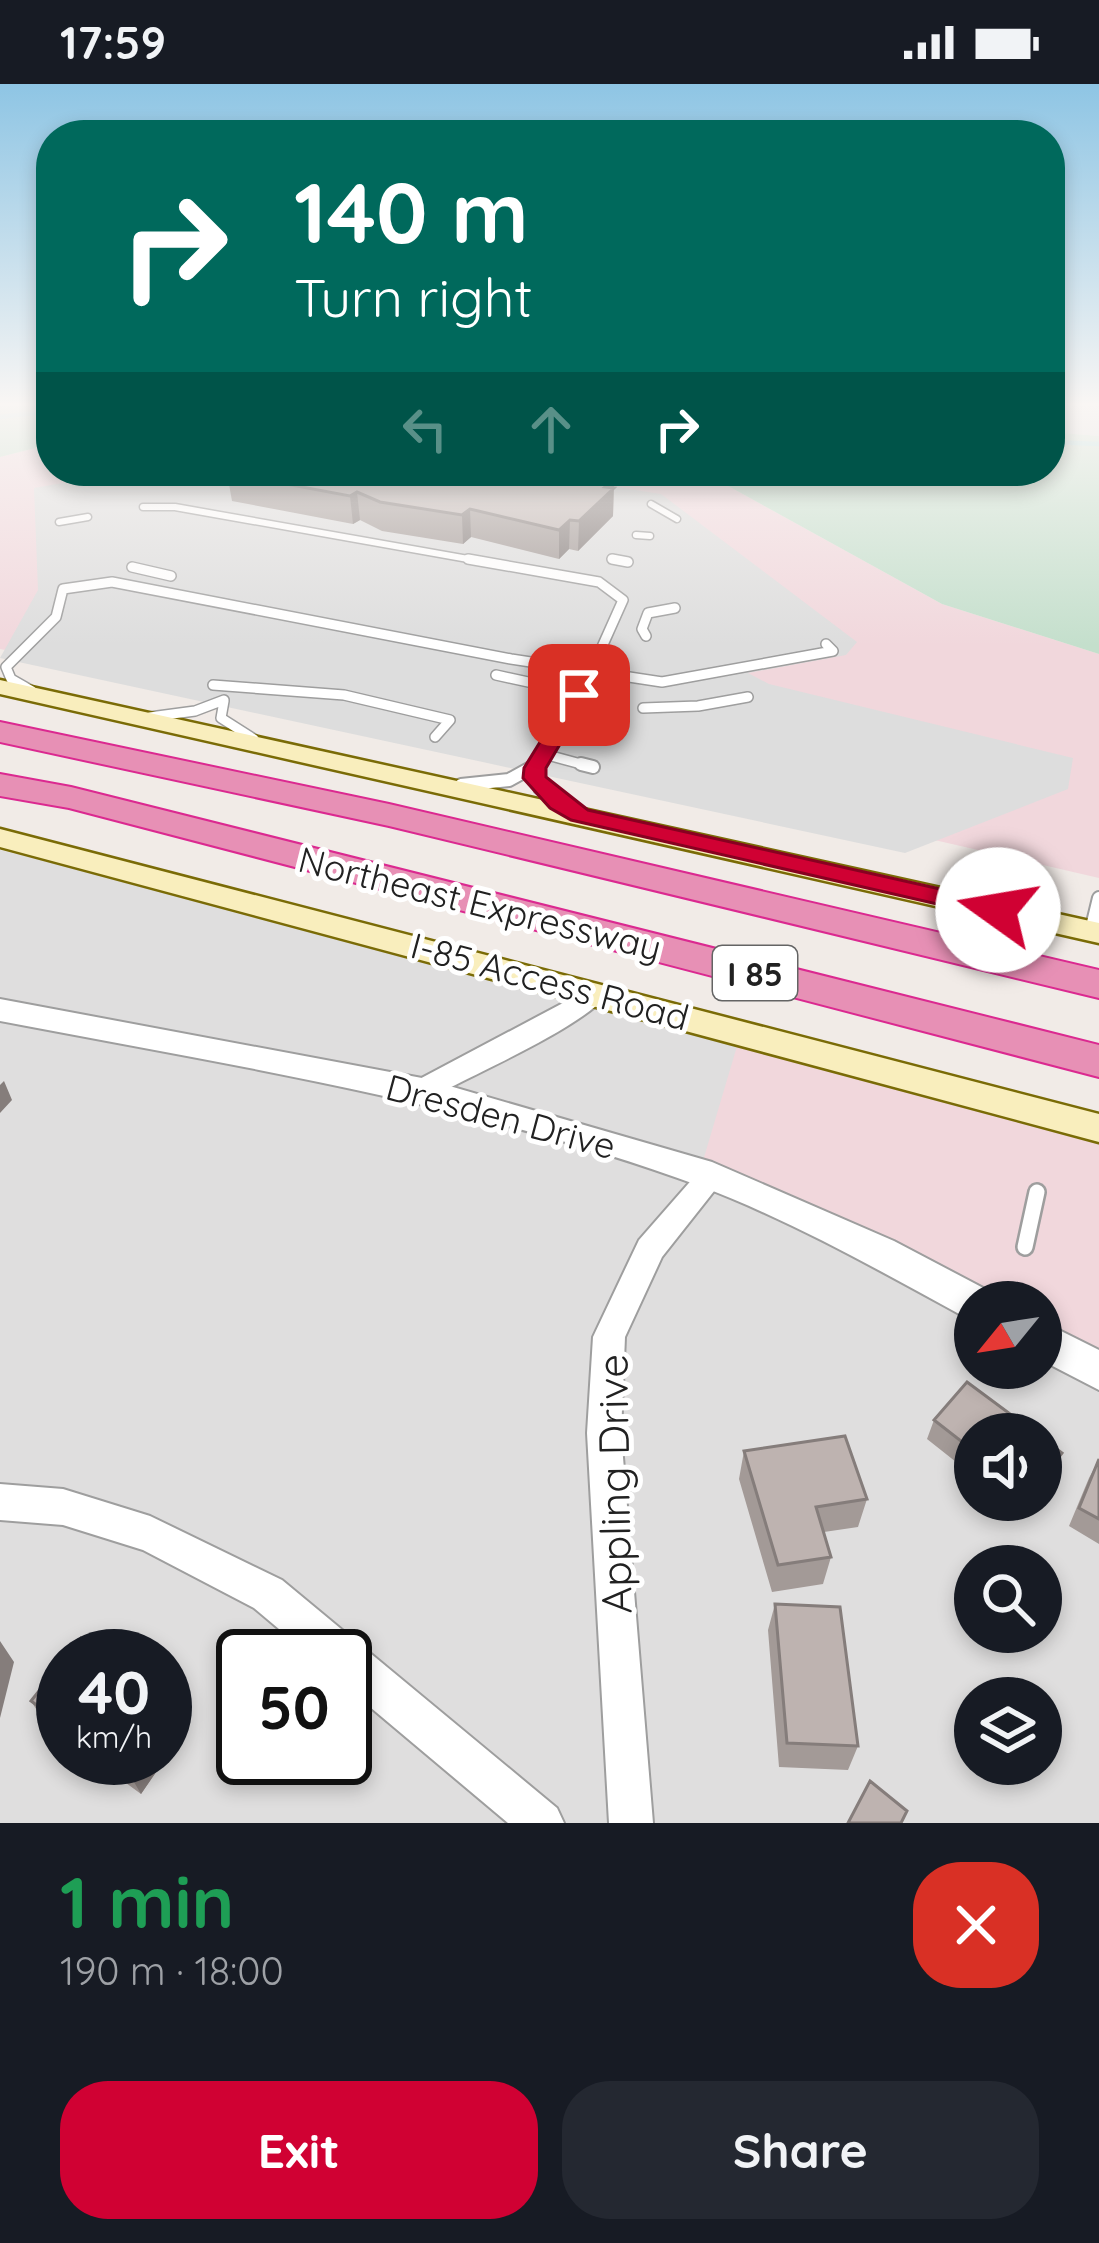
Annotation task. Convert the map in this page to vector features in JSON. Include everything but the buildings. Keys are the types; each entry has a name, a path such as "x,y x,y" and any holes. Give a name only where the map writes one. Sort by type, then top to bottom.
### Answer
{"highway":[{"name":"Northeast Expressway","path":"0,732 389,815 1099,984"},
{"name":"Northeast Expressway","path":"0,785 116,810 1099,1061"}],"main road":[{"path":"0,687 580,815 1097,913"},
{"name":"I-85 Access Road","path":"0,838 1099,1128"}],"street":[{"path":"422,1090 564,1016 597,993"},
{"name":"Dresden Drive","path":"0,1010 422,1090 712,1176 880,1252 954,1292"},
{"name":"Appling Drive","path":"631,1823 604,1433 609,1336 650,1249 712,1176"},
{"path":"1062,1351 1099,1371"},
{"path":"0,1502 63,1507 150,1534 268,1594 309,1629"},
{"path":"372,1682 542,1823"}],"lane":[{"path":"651,504 676,519"},
{"path":"143,507 175,507 590,581 617,591 623,600 590,672 535,768 496,782 452,786"},
{"path":"652,518 662,508"},
{"path":"59,522 88,517"},
{"path":"636,535 650,536"},
{"path":"612,559 628,562"},
{"path":"132,567 171,576"},
{"path":"590,581 601,569"},
{"path":"38,694 5,673 16,654 56,617 63,589 112,582 662,682 833,651 826,644"},
{"path":"138,597 154,588"},
{"path":"646,636 642,629 648,614 675,608"},
{"path":"0,661 16,654"},
{"path":"496,675 542,685"},
{"path":"213,685 344,695 450,720 435,737"},
{"path":"643,708 698,706 748,697"},
{"path":"544,754 593,767"},
{"path":"535,768 540,788 580,815"},
{"path":"1025,1247 1037,1192"}],"shaded area":[{"path":"0,483 728,486 942,604 1099,654 1099,878 584,759 0,649"},
{"path":"610,486 661,494 857,642 846,655 748,673 769,684 1073,758 1068,789 905,853 0,658 38,590 34,488"},
{"path":"0,850 525,980 743,1026 955,1281 954,1389 1062,1389 1062,1343 1099,1360 1099,1823 0,1823"},
{"path":"743,1026 1099,1127 1099,1360 1062,1343 1062,1281 954,1281 954,1293 697,1181"}],"green space":[{"path":"1099,483 1099,654 942,604 728,486"}],"route":[{"path":"579,695 535,768 534,778 558,803 580,815 998,910"}]}
